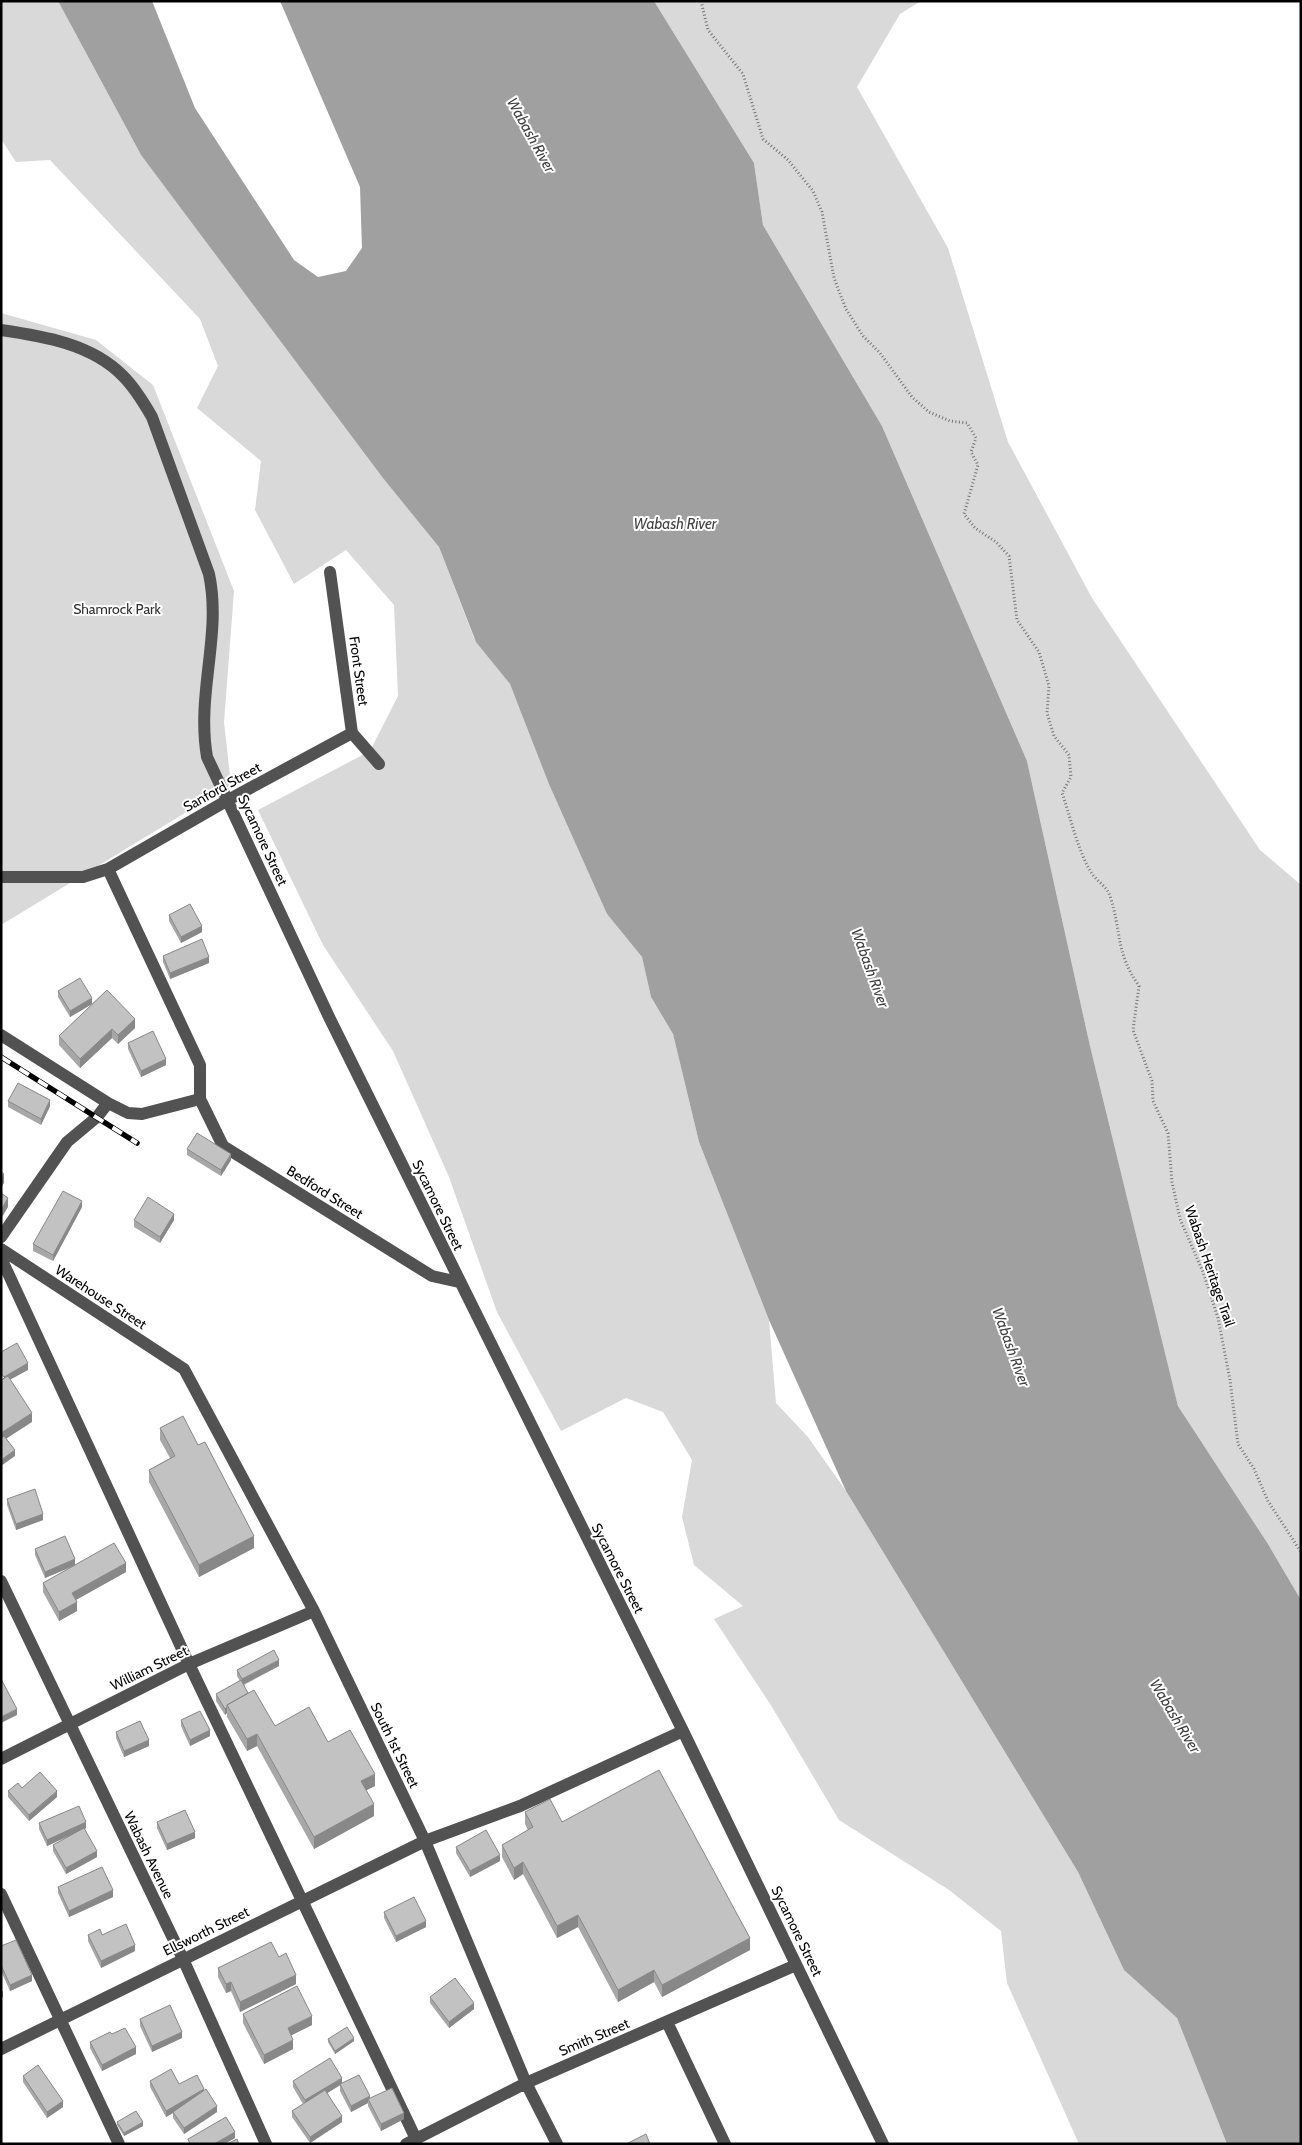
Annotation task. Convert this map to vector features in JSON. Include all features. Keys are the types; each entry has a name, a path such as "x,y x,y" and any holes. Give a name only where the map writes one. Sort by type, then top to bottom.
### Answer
{"street":[{"name":"Sycamore Street","path":"1,330 47,337 93,355 123,375 139,394 152,417 209,574 214,598 214,618 204,697 204,737 207,757 330,1019 683,1731 883,2144"},
{"name":"Front Street","path":"330,572 352,733"},
{"name":"Sanford Street","path":"1,877 83,877 108,869 228,800 352,733"},
{"path":"352,733 379,764"},
{"name":"Bedford Street","path":"108,869 200,1065 200,1099 223,1146 432,1276 459,1282"},
{"path":"1,1035 108,1103 128,1113 142,1114 200,1099"},
{"path":"1,1237 67,1142 97,1117 108,1103"},
{"name":"Warehouse Street","path":"1,1249 184,1370"},
{"path":"1,1258 189,1664 302,1901 411,2141"},
{"name":"South 1st Street","path":"184,1370 314,1611 425,1841 526,2083 557,2144"},
{"name":"Wabash Avenue","path":"1,1581 68,1724 183,1959 266,2144"},
{"name":"William Street","path":"1,1758 189,1664 314,1611"},
{"path":"425,1841 520,1806 683,1731"},
{"name":"Ellsworth Street","path":"1,2049 425,1841"},
{"path":"1,1894 119,2144"},
{"name":"Smith Street","path":"411,2141 526,2083 796,1965"},
{"path":"667,2022 725,2144"}],"path":[{"name":"Wabash Heritage Trail","path":"701,1 708,30 743,74 763,138 788,160 813,191 822,212 834,278 846,310 863,336 880,353 912,398 929,412 950,421 967,423 976,438 971,452 978,466 964,514 975,528 996,542 1010,556 1017,620 1039,652 1049,686 1046,713 1054,736 1068,755 1071,777 1062,793 1091,873 1109,893 1115,914 1119,946 1127,969 1139,986 1133,1030 1152,1081 1153,1101 1168,1133 1172,1182 1180,1219 1203,1272 1218,1318 1230,1380 1238,1444 1254,1469 1268,1501 1301,1552"}],"green space":[{"path":"1,1 58,1 141,155 439,547 474,638 510,684 607,914 642,957 651,997 673,1034 699,1142 769,1320 776,1403 808,1437 846,1491 1078,1872 1124,1970 1177,2018 1227,2144 1079,2144 1007,1983 1001,1931 949,1890 839,1820 772,1707 714,1619 743,1606 694,1565 682,1517 692,1460 663,1412 626,1398 561,1431 497,1312 449,1177 393,1051 323,945 258,810 370,751 398,696 394,605 346,550 294,584 255,510 261,461 197,408 218,366 200,319 50,160 16,162 1,139"},
{"path":"654,1 921,1 900,14 857,87 948,248 1008,442 1092,598 1260,850 1301,885 1301,1600 1268,1544 1178,1406 1090,1046 1027,761 882,426 763,225 754,163"},
{"name":"Shamrock Park","path":"1,313 96,340 153,385 234,591 224,722 231,785 1,925"}],"water":[{"name":"Wabash River","path":"58,1 152,1 195,108 294,260 318,277 346,271 362,248 360,187 280,1 654,1 754,163 763,225 882,426 1027,761 1090,1046 1178,1406 1268,1544 1301,1600 1301,2144 1227,2144 1177,2018 1124,1970 1078,1872 846,1491 769,1320 699,1142 673,1034 651,997 642,957 607,914 549,784 510,684 476,642 439,547 383,478 141,155"}],"building":[{"path":"190,904 202,926 181,937 169,915"},
{"path":"202,939 209,957 170,973 163,956"},
{"path":"80,978 92,998 70,1011 58,991"},
{"path":"107,990 135,1019 118,1035 112,1029 80,1059 59,1036"},
{"path":"153,1031 166,1059 141,1071 128,1043"},
{"path":"18,1083 50,1100 41,1119 8,1101"},
{"path":"197,1133 231,1154 221,1170 187,1149"},
{"path":"63,1191 82,1201 53,1255 33,1244"},
{"path":"1,1193 8,1198 1,1210"},
{"path":"148,1197 174,1214 160,1237 134,1220"},
{"path":"17,1343 28,1363 4,1377 1,1373 1,1352"},
{"path":"8,1376 32,1413 1,1433 1,1380"},
{"path":"183,1416 198,1445 205,1442 254,1536 199,1565 149,1470 175,1456 160,1428"},
{"path":"4,1436 15,1450 1,1460 1,1438"},
{"path":"35,1489 43,1514 16,1524 7,1499"},
{"path":"65,1536 75,1559 45,1572 35,1549"},
{"path":"114,1543 126,1563 72,1593 77,1602 59,1612 43,1583"},
{"path":"274,1650 279,1660 242,1679 237,1670"},
{"path":"1,1679 17,1709 1,1717"},
{"path":"241,1680 248,1693 227,1705 225,1709 216,1694"},
{"path":"254,1690 275,1726 309,1707 328,1742 350,1730 375,1774 361,1781 374,1804 314,1837 257,1734 247,1739 227,1705"},
{"path":"200,1711 210,1730 190,1740 181,1720"},
{"path":"140,1721 149,1740 124,1751 116,1732"},
{"path":"659,1770 750,1938 662,1985 654,1970 618,1990 578,1915 557,1926 523,1862 514,1868 502,1845 533,1827 525,1812 550,1799 562,1822"},
{"path":"40,1772 57,1791 29,1815 8,1791 18,1783 22,1788"},
{"path":"79,1806 86,1822 47,1840 39,1823"},
{"path":"185,1810 195,1832 167,1844 157,1822"},
{"path":"84,1828 97,1851 66,1868 53,1845"},
{"path":"486,1830 500,1855 470,1871 456,1847"},
{"path":"102,1867 113,1890 69,1911 58,1887"},
{"path":"414,1897 426,1921 396,1936 384,1912"},
{"path":"126,1924 135,1945 101,1961 88,1935 100,1929 102,1935"},
{"path":"16,1940 32,1975 10,1985 1,1965 1,1946"},
{"path":"271,1942 279,1957 286,1953 296,1975 240,2002 231,1982 226,1984 218,1968"},
{"path":"455,1978 474,2003 449,2022 430,1997"},
{"path":"297,1986 312,2016 288,2028 293,2040 264,2055 243,2014"},
{"path":"170,2005 182,2032 152,2046 140,2019"},
{"path":"347,2027 354,2038 335,2051 328,2039"},
{"path":"125,2028 136,2047 102,2065 90,2042 110,2032 112,2034"},
{"path":"330,2058 342,2078 305,2100 293,2081"},
{"path":"38,2065 63,2101 47,2112 23,2076"},
{"path":"171,2069 179,2084 197,2075 204,2089 166,2111 150,2081"},
{"path":"359,2075 370,2096 351,2106 340,2084"},
{"path":"392,2088 404,2113 381,2124 368,2099"},
{"path":"206,2089 217,2106 184,2128 173,2112"},
{"path":"325,2090 342,2116 310,2137 292,2111"},
{"path":"136,2111 143,2122 124,2133 117,2122"},
{"path":"226,2117 235,2132 214,2144 190,2144 188,2139"},
{"path":"646,2134 650,2144 626,2144"},
{"path":"237,2139 239,2144 227,2144"}],"railway":[{"path":"1,1057 137,1143"}]}
